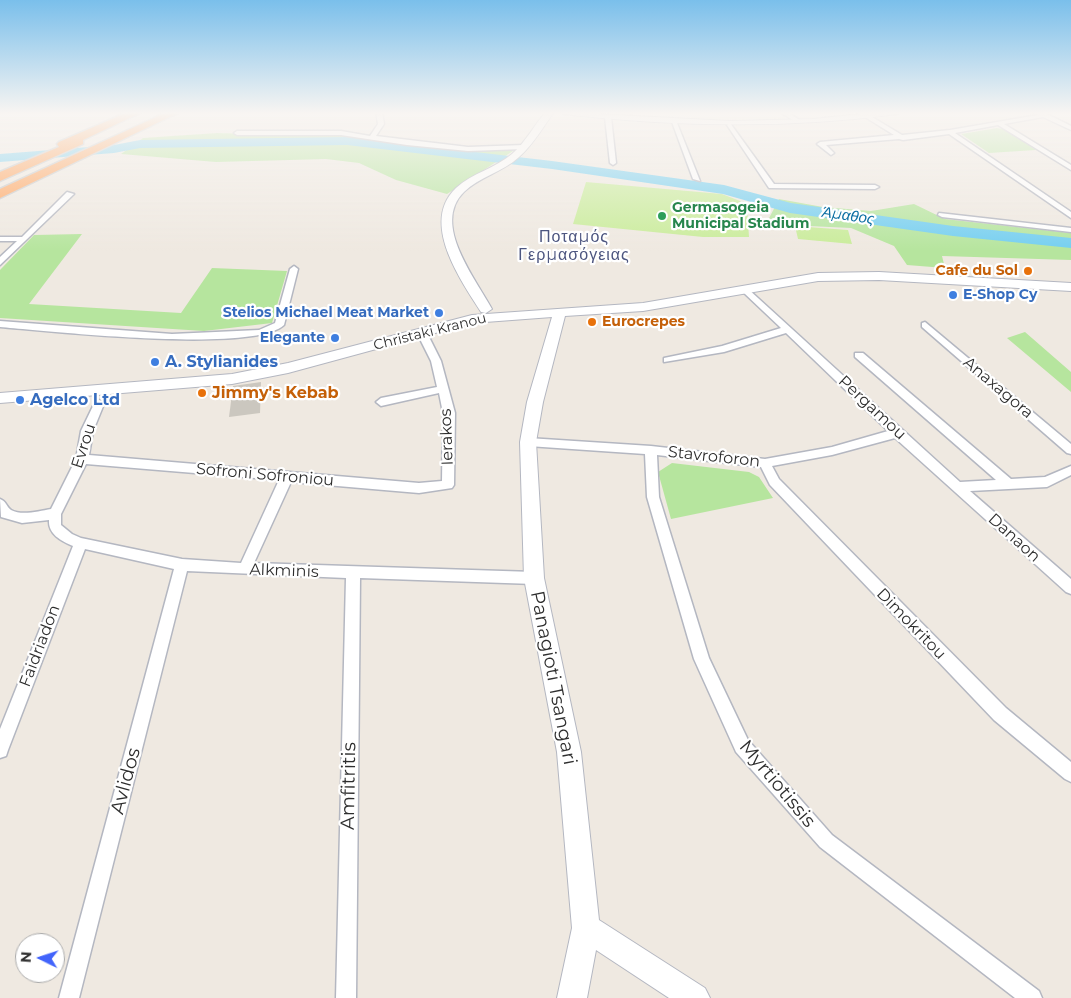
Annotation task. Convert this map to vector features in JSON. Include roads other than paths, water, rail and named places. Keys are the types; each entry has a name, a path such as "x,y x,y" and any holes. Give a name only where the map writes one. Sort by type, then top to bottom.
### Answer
{"highway":[{"path":"0,171 28,159"},
{"path":"0,177 40,159"},
{"path":"0,184 58,159"},
{"path":"0,194 79,159"}],"main road":[{"path":"486,309 461,268 446,229 445,212 452,199 460,190 512,159"},
{"name":"Christaki Kranou","path":"0,398 239,378 288,368 472,319 560,307 639,300 790,273 833,268 1071,280"},
{"name":"Christaki Kranou","path":"0,387 210,372 259,365 450,316 486,309 560,307 643,308 811,278 857,275 1071,287"},
{"name":"Panagioti Tsangari","path":"560,307 535,402 528,442 534,578 569,752 586,928 572,998"},
{"path":"586,928 695,998"}],"street":[{"path":"613,159 613,163"},
{"path":"688,159 697,179"},
{"path":"753,159 772,186 875,188"},
{"path":"988,159 1071,216"},
{"path":"1056,159 1071,168"},
{"path":"0,262 70,194"},
{"path":"942,215 1071,230"},
{"path":"0,239 24,238"},
{"path":"0,324 172,337 260,333 279,325 294,269"},
{"name":"Pergamou","path":"747,290 956,487"},
{"name":"Anaxagora","path":"925,326 1071,450"},
{"path":"668,360 724,349 788,329"},
{"name":"Ierakos","path":"422,333 436,361 449,413 448,485"},
{"path":"859,355 1008,484"},
{"name":"Ierakos","path":"381,402 443,389"},
{"name":"Evrou","path":"56,514 82,459 88,431 99,404"},
{"name":"Stavroforon","path":"528,442 651,450 765,463 832,451 897,433"},
{"name":"Myrtiotissis","path":"651,450 653,497 702,659 742,746 826,841 1032,998"},
{"name":"Sofroni Sofroniou","path":"82,459 420,488 448,485"},
{"name":"Dimokritou","path":"765,463 774,482 1000,714 1071,773"},
{"path":"956,487 1047,482 1071,470"},
{"path":"245,569 286,478"},
{"name":"Danaon","path":"956,487 1071,588"},
{"path":"0,504 6,513 22,518 56,514"},
{"name":"Alkminis","path":"56,514 55,527 67,538 81,543 182,565 353,573 534,578"},
{"name":"Faidriadon","path":"0,750 81,543"},
{"name":"Avlidos","path":"69,998 182,565"},
{"name":"Amfitritis","path":"346,998 353,573"}],"waterway":[{"name":"Άμαθος","path":"497,159 724,190 790,208 953,231 1071,243"}],"place":[{"name":"Germasogeia Municipal Stadium","path":"662,216"},
{"name":"Cafe du Sol","path":"1028,271"},
{"name":"E-Shop Cy","path":"953,295"},
{"name":"Stelios Michael Meat Market","path":"439,313"},
{"name":"Eurocrepes","path":"592,322"},
{"name":"Elegante","path":"335,338"},
{"name":"A. Stylianides","path":"155,362"},
{"name":"Jimmy's Kebab","path":"202,393"},
{"name":"Agelco Ltd","path":"20,400"}],"district":[{"name":"Ποταμός Γερμασόγειας","path":"574,246"}]}
